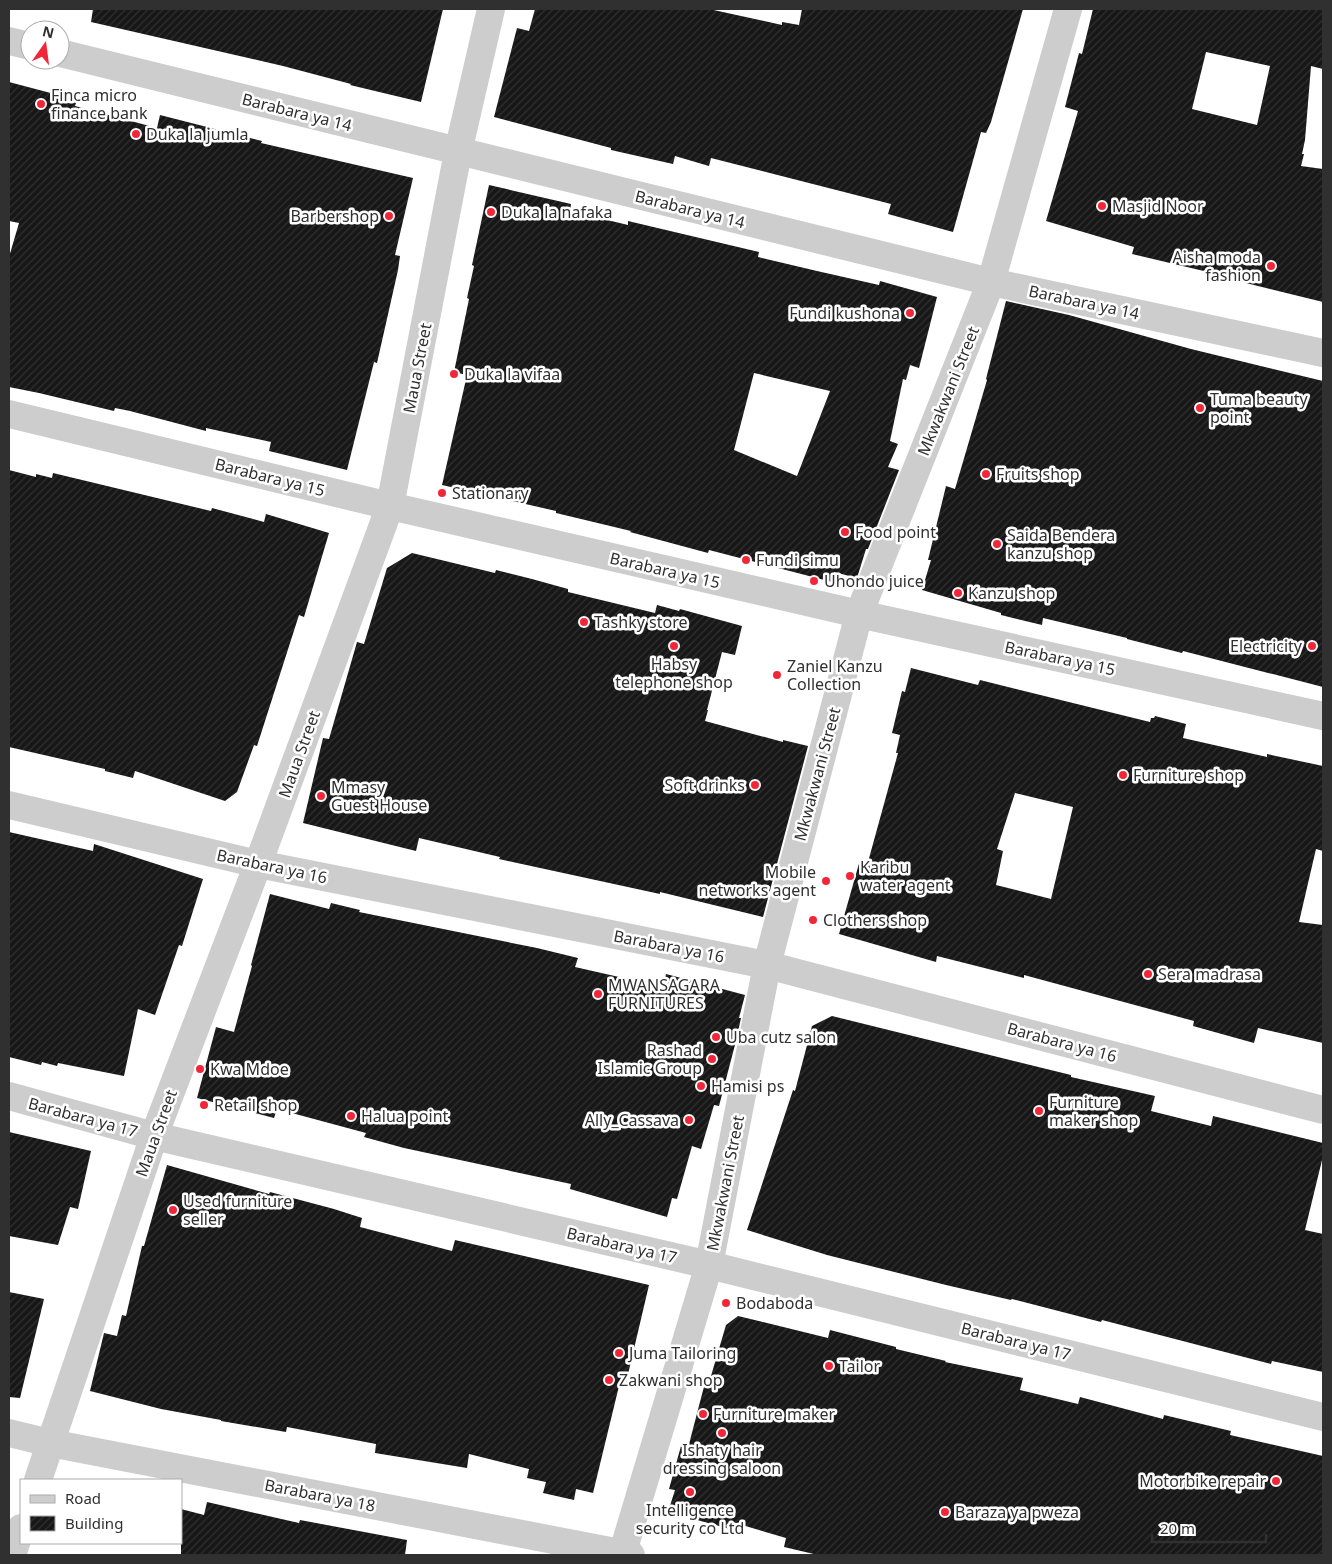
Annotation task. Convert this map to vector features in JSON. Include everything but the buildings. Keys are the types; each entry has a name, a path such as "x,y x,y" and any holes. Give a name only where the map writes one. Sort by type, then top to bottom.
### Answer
{"street":[{"name":"Maua Street","path":"38,1479 154,1136 258,864 390,506 458,152 491,9"},
{"name":"Mkwakwani Street","path":"625,1555 709,1265 767,966 859,614 991,282 1068,9"},
{"name":"Barabara ya 14","path":"70,55 991,282 1323,353"},
{"name":"Barabara ya 15","path":"9,414 390,506 859,614 1323,716"},
{"name":"Barabara ya 16","path":"9,805 258,864 767,966 1323,1110"},
{"name":"Barabara ya 17","path":"9,1096 154,1136 709,1265 1323,1417"},
{"name":"Barabara ya 18","path":"9,1433 50,1443 625,1555"},
{"path":"12,1555 20,1531"}],"place":[{"name":"Finca micro finance bank","path":"41,104"},
{"name":"Duka la jumla","path":"136,134"},
{"name":"Masjid Noor","path":"1102,206"},
{"name":"Duka la nafaka","path":"491,212"},
{"name":"Barbershop","path":"389,216"},
{"name":"Aisha moda fashion","path":"1271,266"},
{"name":"Fundi kushona","path":"910,313"},
{"name":"Duka la vifaa","path":"454,374"},
{"name":"Tuma beauty point","path":"1200,408"},
{"name":"Fruits shop","path":"986,474"},
{"name":"Stationary","path":"442,493"},
{"name":"Food point","path":"845,532"},
{"name":"Saida Bendera kanzu shop","path":"997,544"},
{"name":"Fundi simu","path":"746,560"},
{"name":"Uhondo juice","path":"814,581"},
{"name":"Kanzu shop","path":"958,593"},
{"name":"Tashky store","path":"584,622"},
{"name":"Habsy telephone shop","path":"674,646"},
{"name":"Electricity","path":"1312,646"},
{"name":"Zaniel Kanzu Collection","path":"777,675"},
{"name":"Furniture shop","path":"1123,775"},
{"name":"Soft drinks","path":"755,785"},
{"name":"Mmasy Guest House","path":"321,796"},
{"name":"Karibu water agent","path":"850,876"},
{"name":"Mobile networks agent","path":"826,881"},
{"name":"Clothers shop","path":"813,920"},
{"name":"Sera madrasa","path":"1148,974"},
{"name":"MWANSAGARA FURNITURES","path":"598,994"},
{"name":"Uba cutz salon","path":"716,1037"},
{"name":"Rashad Islamic Group","path":"712,1059"},
{"name":"Kwa Mdoe","path":"200,1069"},
{"name":"Hamisi ps","path":"701,1086"},
{"name":"Retail shop","path":"204,1105"},
{"name":"Furniture maker shop","path":"1039,1111"},
{"name":"Halua point","path":"351,1116"},
{"name":"Ally_Cassava","path":"689,1120"},
{"name":"Used furniture seller","path":"173,1210"},
{"name":"Bodaboda","path":"726,1303"},
{"name":"Juma Tailoring","path":"619,1353"},
{"name":"Tailor","path":"829,1366"},
{"name":"Zakwani shop","path":"609,1380"},
{"name":"Furniture maker","path":"703,1414"},
{"name":"Ishaty hair dressing saloon","path":"722,1433"},
{"name":"Motorbike repair","path":"1276,1481"},
{"name":"Intelligence security co Ltd","path":"690,1492"},
{"name":"Baraza ya pweza","path":"945,1512"}]}
